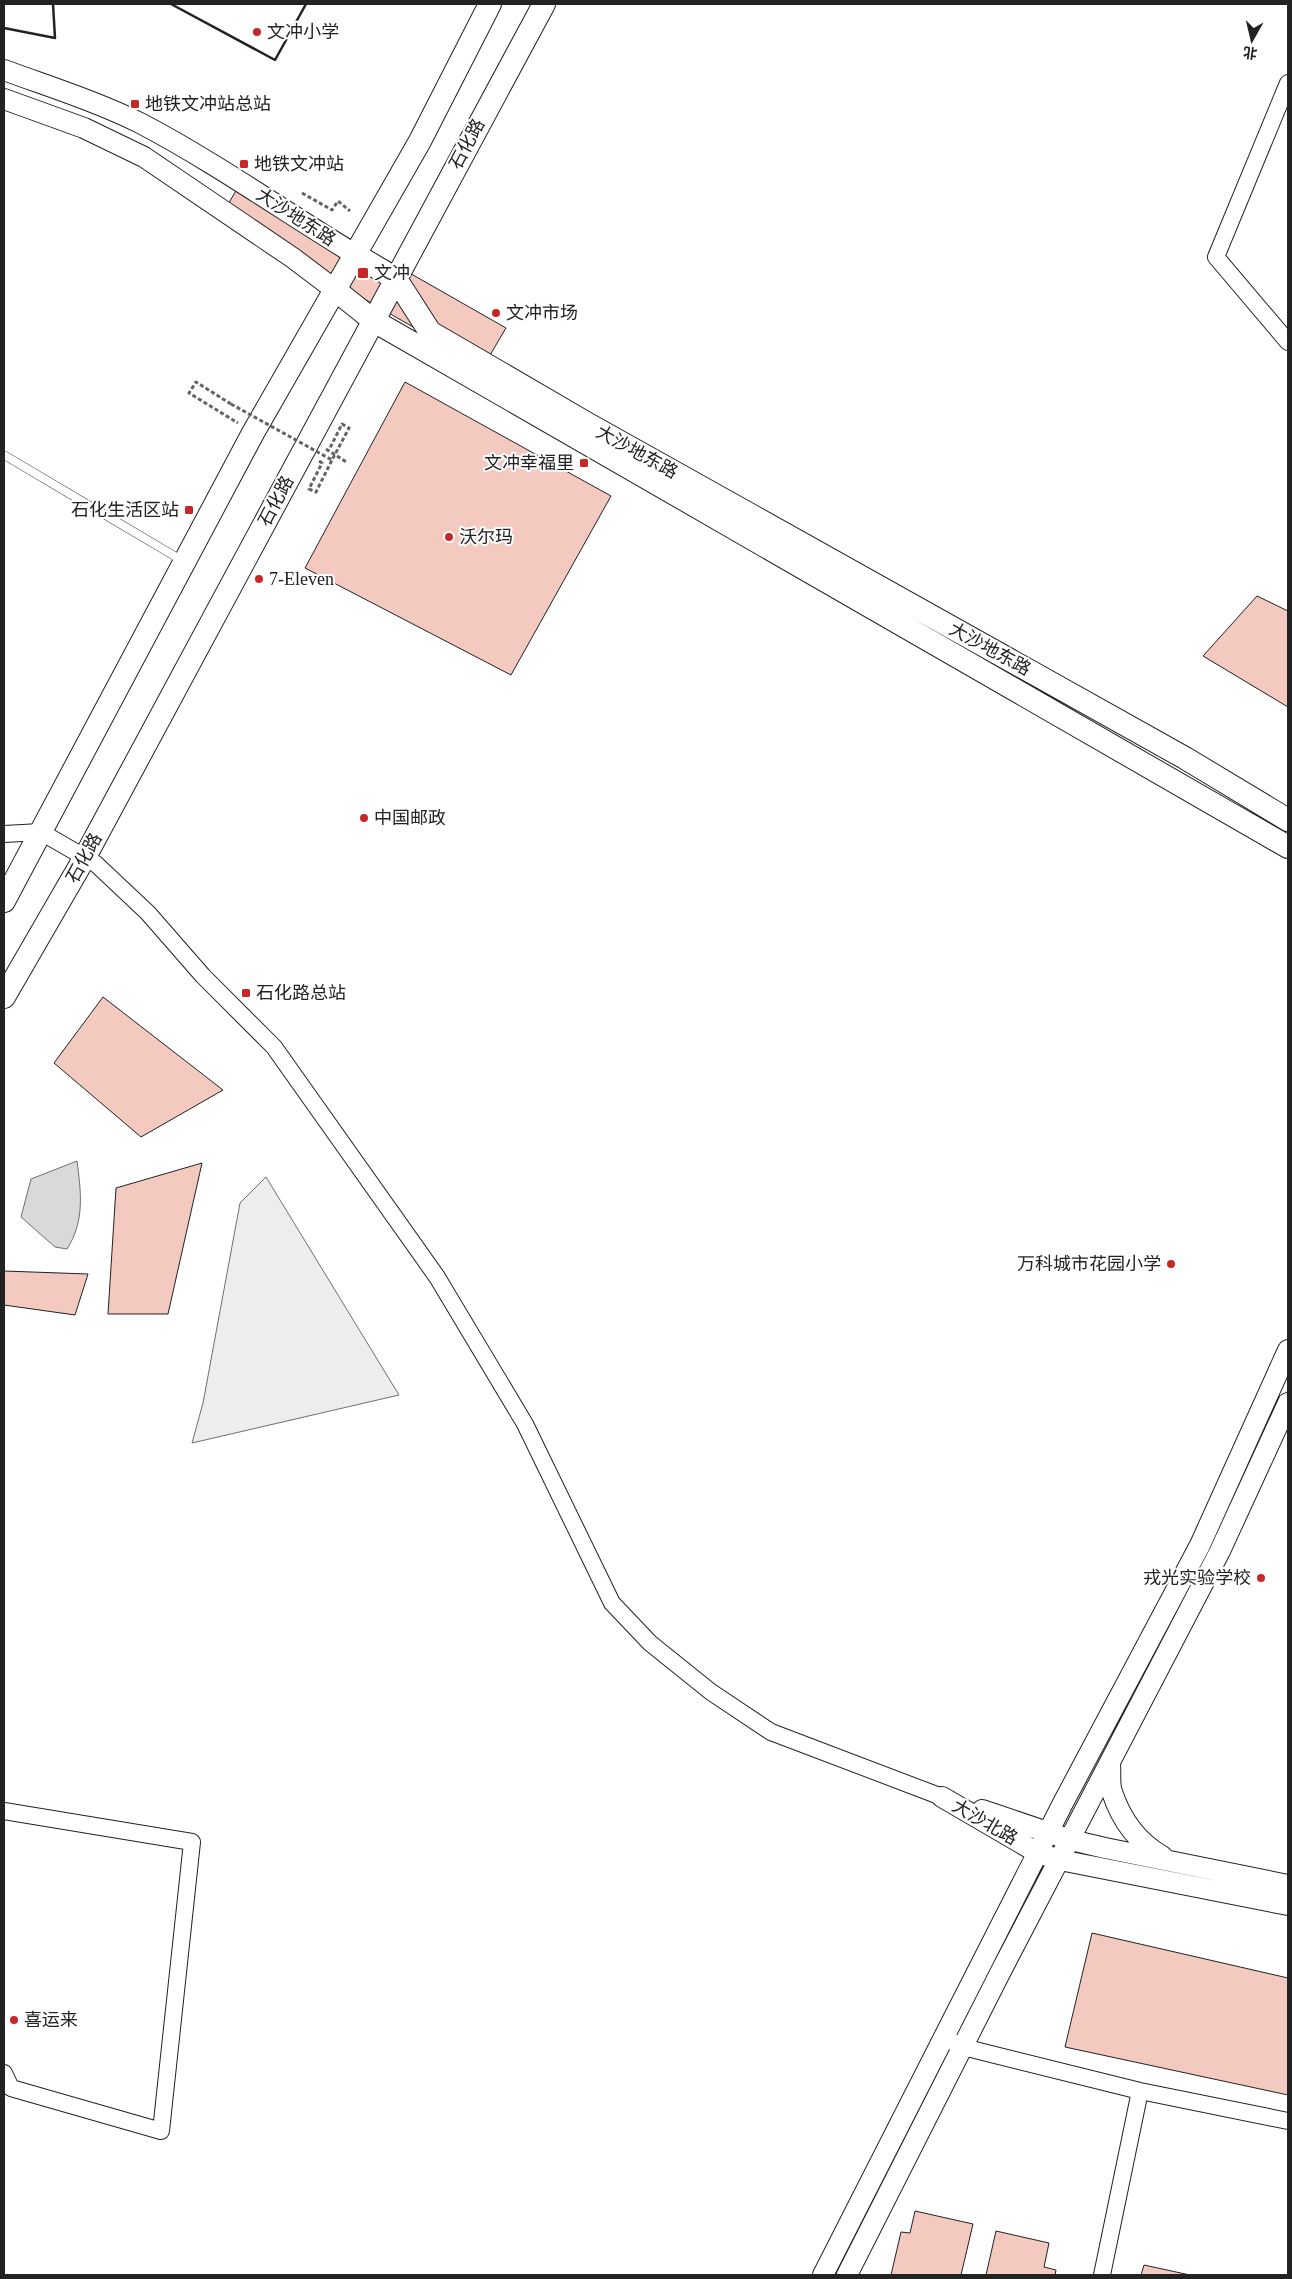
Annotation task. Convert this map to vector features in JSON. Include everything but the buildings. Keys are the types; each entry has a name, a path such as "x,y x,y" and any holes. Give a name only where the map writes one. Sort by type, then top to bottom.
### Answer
{"main road":[{"path":"4,901 184,562 334,289 356,255 420,141 490,4"},
{"name":"石化路","path":"4,997 85,857 544,4"},
{"name":"大沙地东路","path":"356,255 396,279 430,332 596,429 1112,717 1288,820"},
{"name":"大沙地东路","path":"334,289 374,321 1288,847"}],"street":[{"name":"大沙地东路","path":"4,70 94,103 133,120 212,163 356,255"},
{"path":"1288,83 1216,257 1288,342"},
{"name":"大沙地东路","path":"4,99 102,136 144,156 334,289"},
{"path":"194,190 212,163"},
{"path":"4,834 41,832 85,857 120,885 203,976 274,1047 437,1278 525,1424 612,1603 650,1643 711,1692 771,1732 942,1797"},
{"path":"823,2275 1048,1832 1200,1545 1288,1350"},
{"path":"846,2275 1220,1551 1288,1403"},
{"path":"1110,1761 1111,1790 1131,1830 1149,1848 1170,1860"},
{"name":"大沙北路","path":"942,1797 1071,1840 1288,1885"},
{"name":"大沙北路","path":"942,1797 1038,1853 1060,1860 1288,1906"},
{"path":"4,1811 192,1842 161,2131 11,2088 4,2073"},
{"path":"943,2037 963,2047 1140,2091 1288,2121"},
{"path":"1102,2275 1140,2091"}],"lane":[{"path":"4,455 184,562"}],"path":[{"path":"302,193 332,210 338,201 350,211"},
{"path":"238,423 189,393 196,382 332,460"},
{"path":"322,463 309,488 316,492 332,460 349,428 342,424 329,450 348,463"}],"shaded area":[{"path":"77,1161 80,1206 77,1228 67,1249 55,1247 21,1217 31,1179"},
{"path":"266,1177 399,1395 192,1443 203,1403 240,1203"}],"wall":[{"path":"4,28 55,38 53,4"},
{"path":"171,4 275,60 306,4"}],"place":[{"name":"文冲小学","path":"257,32"},
{"name":"地铁文冲站总站","path":"135,104"},
{"name":"地铁文冲站","path":"244,164"},
{"name":"文冲","path":"363,273"},
{"name":"文冲市场","path":"496,313"},
{"name":"文冲幸福里","path":"584,463"},
{"name":"石化生活区站","path":"189,510"},
{"name":"沃尔玛","path":"449,537"},
{"name":"7-Eleven","path":"259,579"},
{"name":"中国邮政","path":"364,818"},
{"name":"石化路总站","path":"246,993"},
{"name":"万科城市花园小学","path":"1171,1264"},
{"name":"戎光实验学校","path":"1261,1578"},
{"name":"喜运来","path":"14,2020"}]}
